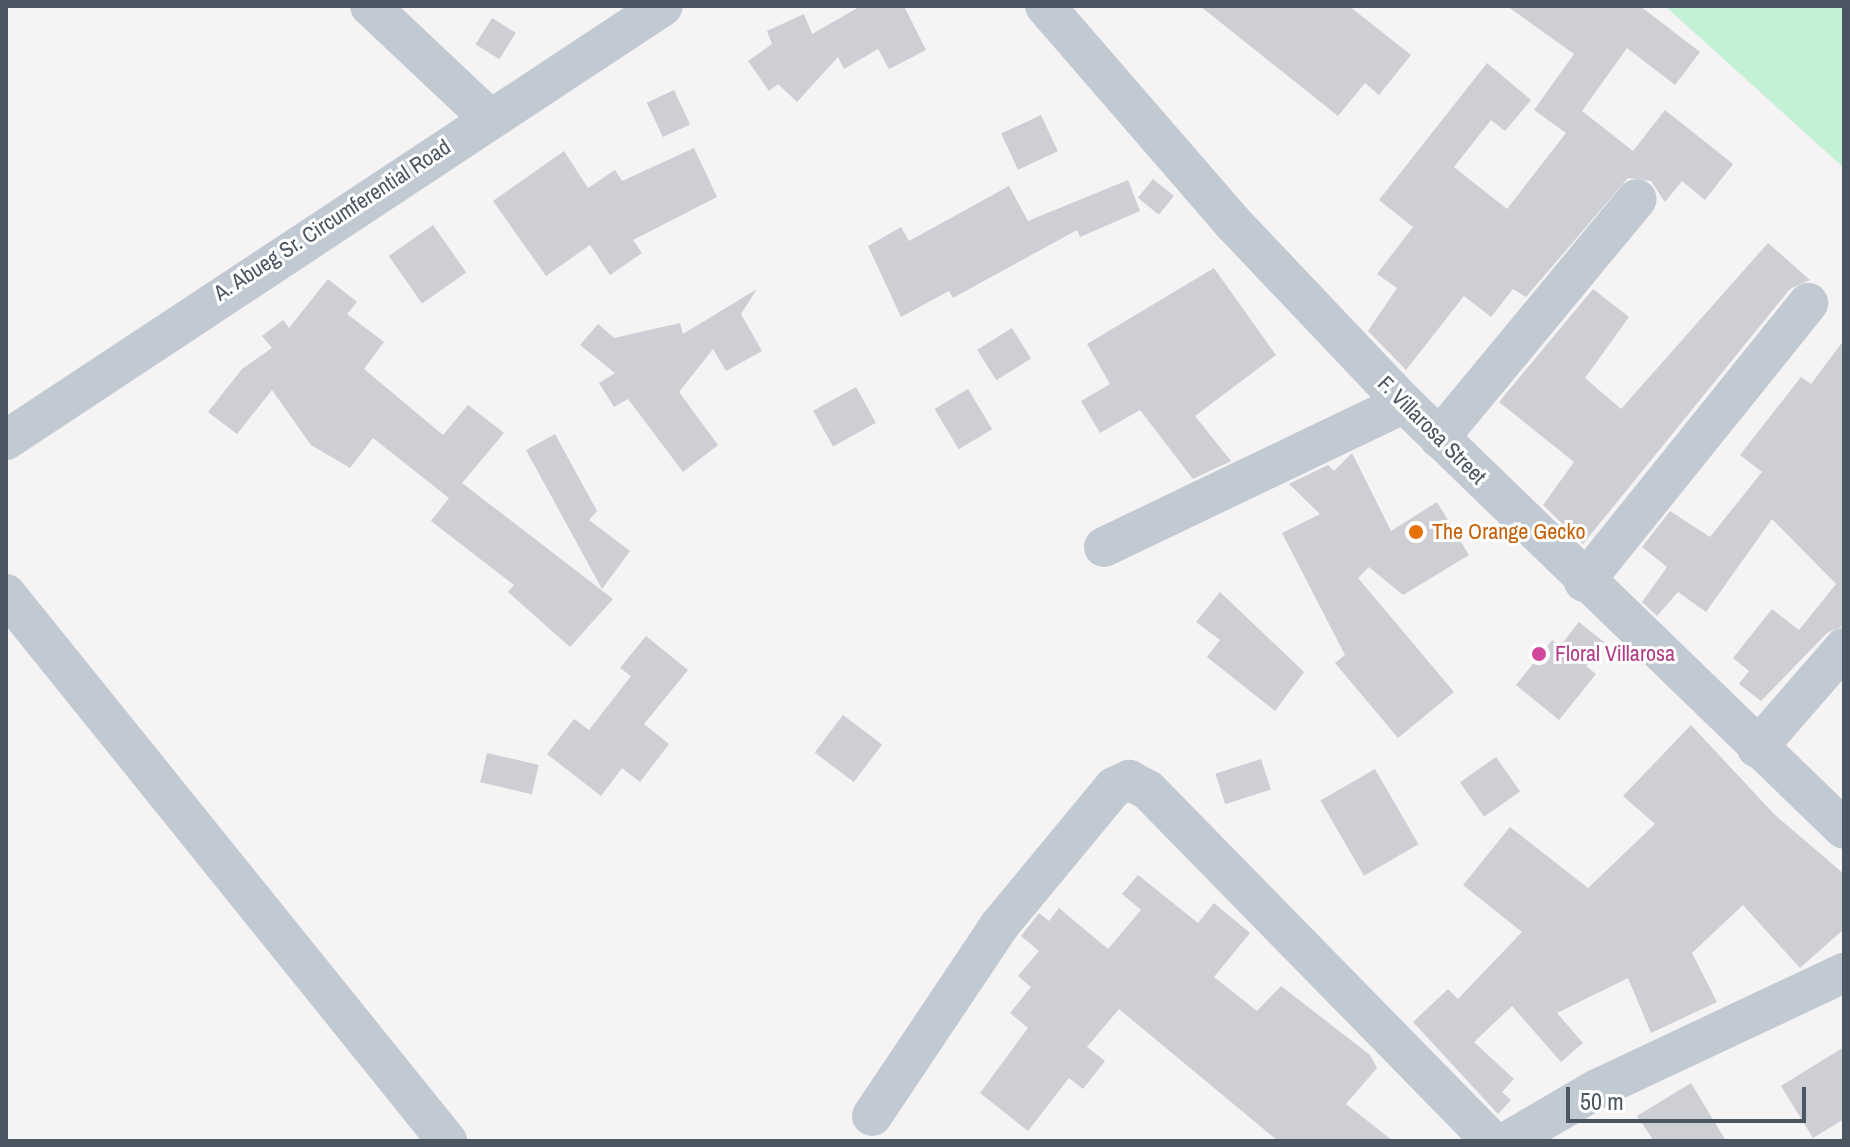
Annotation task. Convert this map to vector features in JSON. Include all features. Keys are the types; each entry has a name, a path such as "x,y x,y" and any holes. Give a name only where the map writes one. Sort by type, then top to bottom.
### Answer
{"street":[{"path":"370,6 436,60 489,118"},
{"name":"F. Villarosa Street","path":"1045,6 1233,223 1404,403 1584,582 1844,829"},
{"name":"A. Abueg Sr. Circumferential Road","path":"6,440 489,118 638,12"},
{"path":"1439,438 1637,199"},
{"path":"1584,582 1808,303"},
{"path":"1104,547 1404,403"},
{"path":"6,594 447,1141"},
{"path":"1757,748 1844,648"},
{"path":"872,1116 999,926 1114,787 1129,780 1148,790 1492,1141"},
{"path":"1508,1141 1597,1089 1844,973"}],"green space":[{"path":"1665,6 1844,6 1844,168"}],"building":[{"path":"861,6 904,6 926,50 889,69 878,49 844,69 838,57 797,102 778,84 769,91 748,61 772,44 767,31 804,14 812,34"},
{"path":"1200,6 1349,6 1411,55 1379,95 1365,83 1338,116"},
{"path":"1507,6 1640,6 1700,52 1675,85 1627,48 1582,111 1633,151 1665,110 1733,164 1705,200 1682,181 1665,202 1651,181 1628,178 1526,297 1513,289 1491,317 1464,296 1406,370 1368,331 1397,288 1377,274 1413,227 1379,200 1487,63 1531,100 1505,131 1491,120 1454,167 1507,209 1566,133 1534,110 1574,54"},
{"path":"492,18 516,33 499,59 476,44"},
{"path":"674,90 690,124 663,137 647,103"},
{"path":"1041,115 1058,151 1018,170 1001,134"},
{"path":"694,148 717,197 633,240 642,253 610,275 590,245 546,276 493,201 564,151 588,188 615,170 622,181"},
{"path":"1153,179 1174,196 1159,215 1138,198"},
{"path":"1128,180 1140,211 1080,237 1077,230 953,298 949,291 901,317 868,246 901,227 909,241 1009,186 1028,221"},
{"path":"433,225 466,273 422,303 389,256"},
{"path":"1768,243 1810,280 1790,289 1583,544 1543,505 1574,462 1499,402 1593,289 1629,317 1585,378 1621,409"},
{"path":"1214,268 1276,355 1195,416 1231,461 1193,479 1140,410 1100,433 1081,401 1110,384 1087,344"},
{"path":"328,279 357,302 347,314 384,342 364,369 443,435 468,405 504,433 462,483 613,599 570,647 508,592 514,585 431,521 449,498 373,438 350,468 311,445 272,390 237,434 208,412 242,369 272,348 262,336 283,320 289,328"},
{"path":"757,289 741,314 762,351 726,371 713,349 679,392 718,445 683,472 628,399 614,407 599,383 615,373 580,345 598,324 614,338 680,323 683,334"},
{"path":"1012,328 1031,359 996,380 977,350"},
{"path":"1844,340 1844,626 1827,633 1761,701 1739,684 1749,671 1733,658 1772,609 1799,630 1836,584 1772,519 1706,612 1678,592 1657,616 1642,602 1667,567 1642,547 1670,511 1710,537 1762,472 1740,455 1801,377 1811,384"},
{"path":"856,387 876,423 833,447 813,411"},
{"path":"968,389 992,429 959,449 935,409"},
{"path":"555,434 597,511 589,520 630,551 602,589 526,450"},
{"path":"1352,453 1391,531 1437,502 1469,555 1403,595 1369,567 1358,578 1454,692 1398,738 1335,663 1345,655 1282,533 1320,514 1289,484 1328,465 1334,471"},
{"path":"1220,592 1304,672 1275,711 1207,657 1220,640 1196,622"},
{"path":"1579,622 1605,643 1586,666 1596,674 1559,720 1516,685 1552,640 1560,646"},
{"path":"646,636 688,670 644,724 669,744 640,782 622,768 601,796 547,754 574,719 589,730 631,676 620,668"},
{"path":"843,715 882,744 854,782 815,753"},
{"path":"1691,725 1774,814 1844,874 1844,929 1800,968 1743,905 1692,953 1717,1002 1651,1033 1628,978 1557,1013 1583,1043 1561,1062 1512,1006 1474,1042 1514,1079 1502,1092 1511,1100 1498,1114 1413,1022 1448,989 1458,999 1522,932 1463,885 1510,827 1588,888 1655,824 1623,796"},
{"path":"487,753 539,765 532,794 480,782"},
{"path":"1496,757 1520,791 1484,817 1460,782"},
{"path":"1261,759 1271,789 1225,804 1215,774"},
{"path":"1375,769 1418,844 1364,876 1320,801"},
{"path":"1138,875 1198,923 1214,903 1250,933 1214,977 1257,1011 1281,986 1370,1055 1377,1068 1346,1104 1393,1141 1278,1141 1119,1009 1087,1047 1105,1061 1083,1089 1069,1078 1028,1131 980,1093 1028,1028 1010,1013 1031,987 1018,976 1039,951 1021,936 1039,913 1049,921 1059,908 1108,949 1141,910 1122,894"},
{"path":"1844,1047 1844,1119 1813,1138 1781,1086"},
{"path":"1691,1083 1726,1141 1654,1141 1637,1116"}],"place":[{"name":"The Orange Gecko","path":"1416,532"},
{"name":"Floral Villarosa","path":"1539,654"}]}
